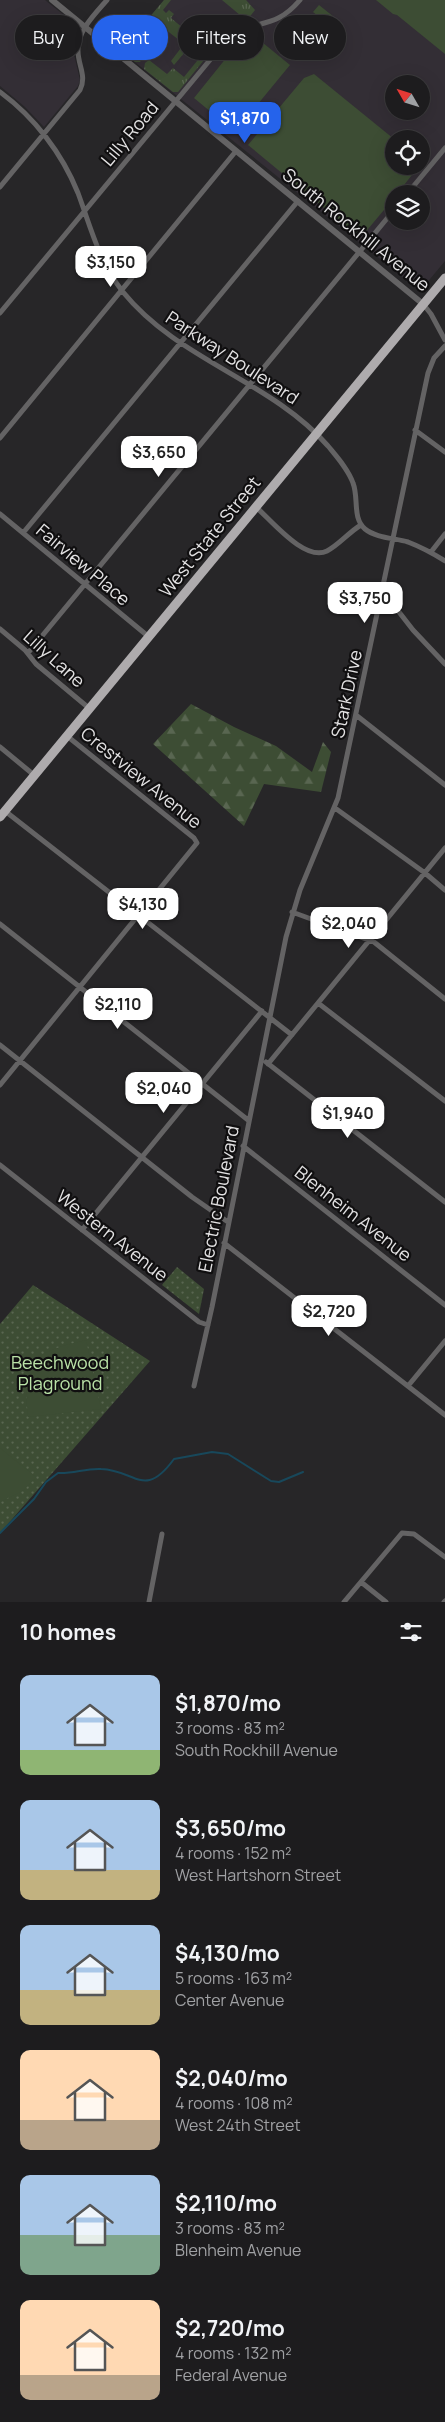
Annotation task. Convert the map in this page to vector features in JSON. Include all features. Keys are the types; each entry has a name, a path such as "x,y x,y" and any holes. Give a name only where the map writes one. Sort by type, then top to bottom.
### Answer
{"highway":[{"name":"West State Street","path":"3,814 445,278"}],"street":[{"name":"South Rockhill Avenue","path":"52,0 423,304 432,314 445,340"},
{"path":"0,187 82,86 83,75 78,50 85,27 107,0"},
{"name":"Lilly Road","path":"0,313 229,37 244,29 275,21 285,15 300,0"},
{"name":"Parkway Boulevard","path":"0,92 44,134 68,172 98,251 122,291 145,315 180,344 249,384 279,404 316,433 351,478 356,494 357,514 361,525"},
{"path":"414,185 445,148"},
{"path":"0,438 236,151"},
{"path":"22,533 298,201"},
{"path":"28,653 385,221"},
{"name":"Stark Drive","path":"269,1017 292,912 335,808 428,373 434,358 445,346"},
{"path":"415,430 445,452"},
{"path":"256,507 301,548 311,553 323,553 361,525 371,533 393,538 431,552 445,561"},
{"name":"Fairview Place","path":"0,514 149,637"},
{"path":"431,552 445,534"},
{"path":"381,596 392,603 419,638 445,663"},
{"name":"Lilly Lane","path":"0,629 90,709"},
{"path":"356,715 445,785"},
{"name":"Crestview Avenue","path":"67,736 197,842 140,914"},
{"path":"0,747 34,775"},
{"path":"335,808 425,873 445,890"},
{"path":"3,814 140,914 292,1035"},
{"path":"268,1064 445,848"},
{"path":"292,912 370,940 445,999"},
{"path":"0,1085 140,914"},
{"path":"0,924 248,1120"},
{"path":"318,1003 445,1101"},
{"path":"82,1230 262,1011"},
{"name":"Electric Boulevard","path":"194,1386 208,1325 269,1017"},
{"path":"0,1045 218,1217 228,1222"},
{"path":"261,1060 445,1202"},
{"name":"Blenheim Avenue","path":"243,1146 445,1305"},
{"name":"Western Avenue","path":"0,1165 199,1322 208,1325"},
{"path":"224,1243 445,1415"},
{"path":"408,1386 445,1341"},
{"path":"344,1602 402,1533 414,1534 445,1557"},
{"path":"149,1602 162,1534"},
{"path":"361,1582 386,1602"}],"shaded area":[{"path":"0,0 45,0 64,15 15,15 15,60 75,60 80,80 78,86 44,127 25,107 0,86"},
{"path":"164,0 445,0 445,261 420,291 132,60 168,60 168,15 151,15"}],"green space":[{"path":"164,0 171,0 163,10 166,13 169,10 174,14 171,18 178,24 178,39 168,31 168,15 151,15"},
{"path":"222,0 246,0 255,10 251,15 240,15"},
{"path":"376,0 445,0 445,54 397,15 393,14"},
{"path":"319,5 332,15 317,15 313,12"},
{"path":"264,44 274,52 274,60 284,60 290,65 235,132 194,98 225,60 264,60"},
{"path":"178,52 178,60 174,65 171,61"},
{"path":"149,60 167,74 173,68 184,77 198,60 204,60 178,92 173,92 144,69 145,63"},
{"path":"314,74 385,132 385,175 412,175 404,185 385,185 385,209 363,235 358,236 248,145 304,78"},
{"path":"191,704 234,727 276,746 312,772 323,742 331,752 321,792 264,784 244,826 153,744"},
{"path":"177,1267 204,1289 199,1314 162,1285"},
{"name":"Beechwood Plaground","path":"33,1285 150,1361 0,1533 0,1324"},
{"path":"86,1340 101,1409 28,1417 27,1383 35,1362 54,1349"},
{"path":"0,1448 36,1477 24,1490 0,1502"}],"waterway":[{"path":"0,1533 34,1499 46,1482 58,1473 101,1469 139,1480 147,1480 155,1478 174,1459 212,1452 228,1454 271,1481 279,1482 303,1472"}]}
